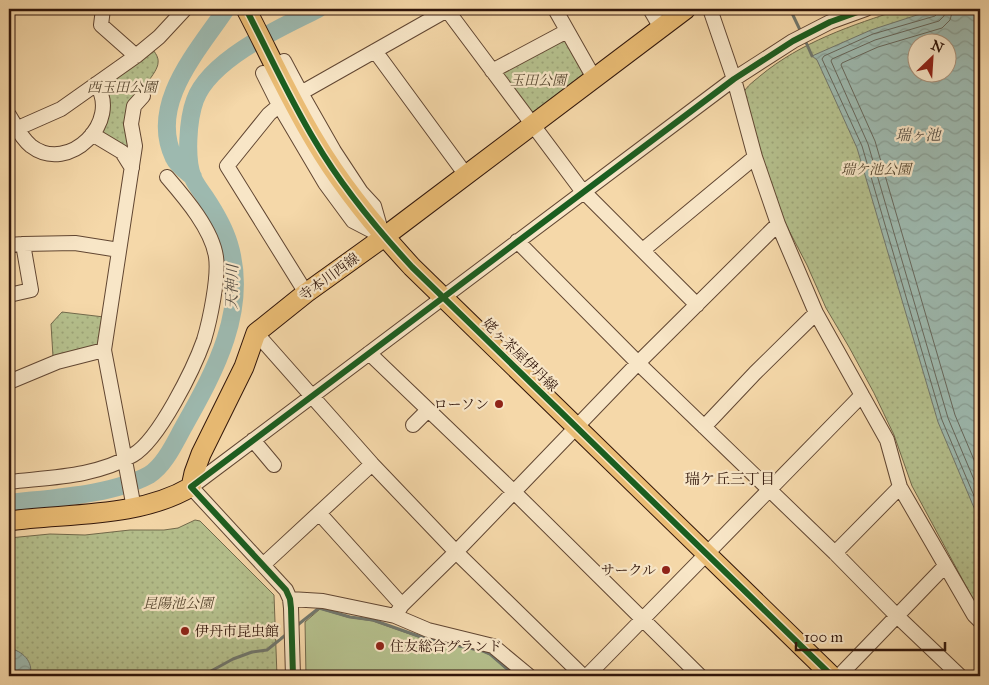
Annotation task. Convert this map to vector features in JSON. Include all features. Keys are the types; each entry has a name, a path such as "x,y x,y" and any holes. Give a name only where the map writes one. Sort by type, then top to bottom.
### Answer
{"main road":[{"name":"姥ヶ茶屋伊丹線","path":"246,9 296,107 328,162 384,237 576,428 832,676"},
{"name":"寺本川西線","path":"256,333 306,293 384,237 686,9"},
{"path":"9,522 133,502 163,500 191,486 201,454 244,367 256,333"}],"street":[{"path":"103,9 100,25 136,56"},
{"path":"13,131 61,109 136,56 160,37 185,9"},
{"path":"555,9 594,78"},
{"path":"650,9 661,28"},
{"path":"710,9 778,224 816,313 887,440 900,487 974,615 980,621"},
{"path":"293,676 290,599 286,590 191,486 734,80 793,41 830,22 866,9"},
{"path":"300,94 448,10 584,192 697,305"},
{"path":"492,71 568,31"},
{"path":"375,51 466,175"},
{"path":"284,61 300,94 334,151 361,192 374,206 384,237"},
{"path":"263,73 320,175 353,221 384,237"},
{"path":"9,115 13,131 30,145 45,154 69,153 82,145 99,126 102,112 101,94 96,84"},
{"path":"133,502 104,350 135,146 131,124 134,106 143,96"},
{"path":"281,104 258,127 227,166 306,293"},
{"path":"92,134 122,152 132,168"},
{"path":"642,250 756,157"},
{"path":"9,482 74,476 126,462 149,442 189,374 204,339 215,282 216,256 204,227 167,177"},
{"path":"398,610 638,363 778,224"},
{"path":"517,241 638,363 835,553 896,616 960,676"},
{"path":"9,295 31,290 16,244 76,243 119,250"},
{"path":"704,427 816,313"},
{"path":"256,333 372,464 456,552 583,676"},
{"path":"9,382 57,362 104,350"},
{"path":"369,353 514,492 700,676"},
{"path":"587,676 862,395"},
{"path":"413,425 428,410"},
{"path":"253,440 274,464"},
{"path":"264,564 372,464"},
{"path":"835,553 900,487"},
{"path":"319,513 398,610 428,630 493,646 530,676"},
{"path":"839,676 945,566"},
{"path":"290,599 398,610"}],"green space":[{"name":"瑞ケ池公園","path":"902,9 980,9 980,609 912,486 894,435 874,393 826,308 807,265 784,221 742,99 744,92 751,83 792,53 846,28"},
{"name":"玉田公園","path":"564,35 589,73 531,115 497,71"},
{"name":"西玉田公園","path":"152,48 158,59 155,72 130,100 125,123 130,141 128,151 102,136 101,131 107,102 106,81"},
{"path":"62,312 104,317 103,345 53,357 51,324"},
{"name":"昆陽池公園","path":"195,520 200,521 274,595 277,676 9,676 9,538 50,534 85,535 130,530 164,530 178,528"},
{"name":"住友総合グランド","path":"320,609 347,617 373,621 427,640 484,652 514,676 306,676 305,622"}],"water":[{"name":"瑞ヶ池","path":"944,9 980,9 980,522 938,422 857,148 817,60 812,56 871,30 917,15"},
{"path":"9,648 22,654 29,661 30,676 9,676"}],"waterway":[{"path":"193,177 175,161 168,138 167,118 172,98 190,60 226,9"},
{"name":"天神川","path":"9,503 81,495 134,482 155,471 169,453 207,384 217,361 226,339 232,316 235,292 234,268 227,238 216,214 194,181 191,170 188,139 195,100 203,85 215,71 231,58 267,35 318,9"},
{"path":"790,9 801,32"},
{"path":"805,40 812,56"},
{"path":"295,627 319,608 350,617 373,620 427,639 483,651 490,654 515,676"},
{"path":"202,676 233,659 252,652 267,650 288,633"}],"cycle path":[{"path":"246,9 288,92 325,158 360,207 385,237 412,267 832,676"},
{"path":"293,676 291,608 286,590 191,487 734,79 793,41 830,22 866,9"}],"place":[{"name":"ローソン","path":"499,404"},
{"name":"サークル","path":"666,570"},
{"name":"伊丹市昆虫館","path":"185,631"},
{"name":"住友総合グランド","path":"380,646"}],"district":[{"name":"瑞ケ丘三丁目","path":"730,479"}]}
